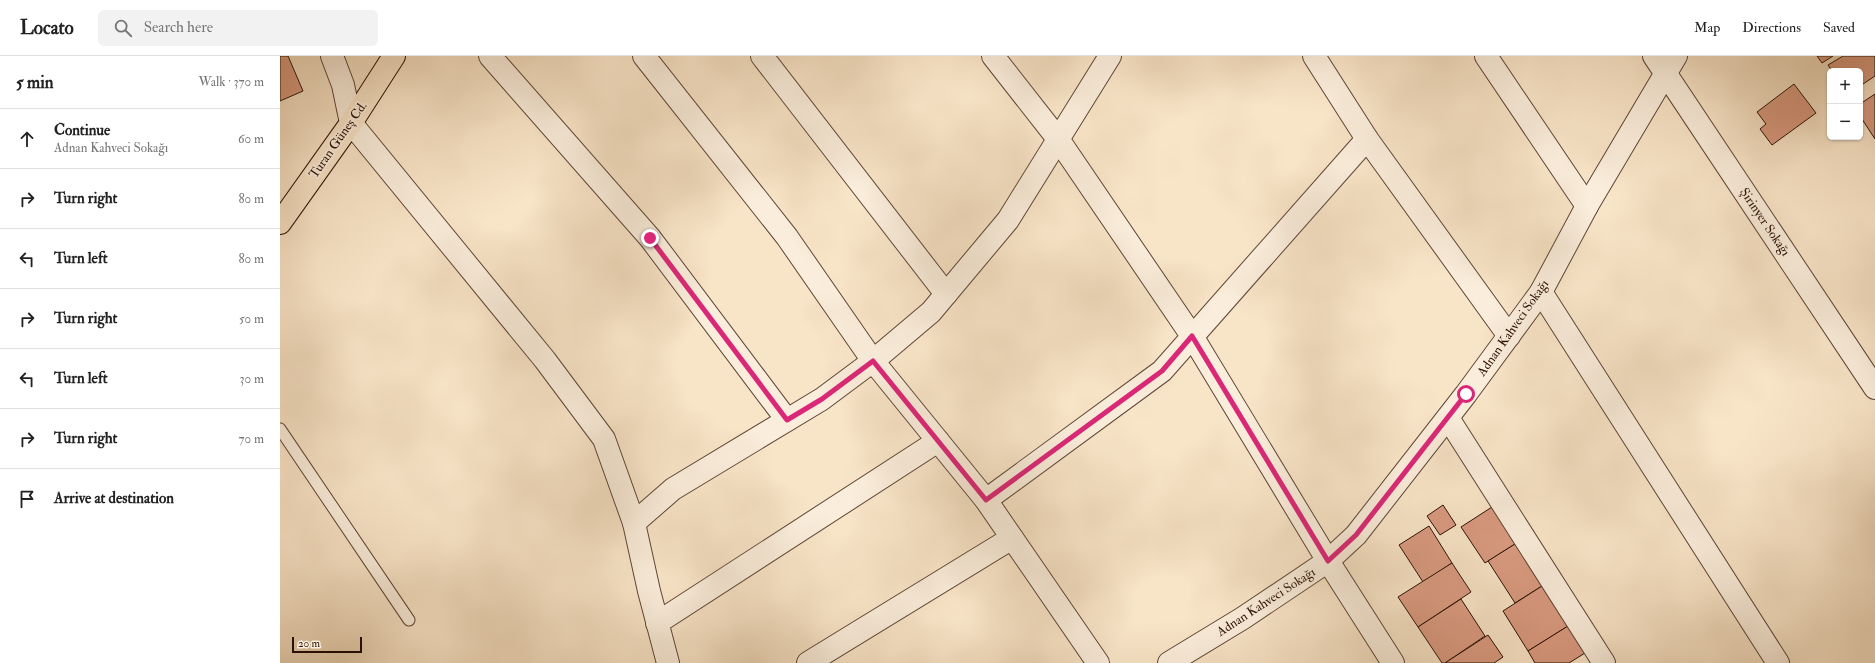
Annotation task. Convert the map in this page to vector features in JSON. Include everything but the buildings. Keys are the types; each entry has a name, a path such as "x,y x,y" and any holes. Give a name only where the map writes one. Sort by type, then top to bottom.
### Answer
{"main road":[{"name":"Turan Güneş Cd.","path":"280,223 352,123 394,56"}],"street":[{"path":"332,56 343,85 352,123 545,360 604,439 634,523 657,623 668,663"},
{"path":"490,56 650,238 787,420"},
{"path":"644,56 787,237 873,361 986,500 1098,663"},
{"path":"762,56 946,294"},
{"path":"993,56 1058,139 1192,336 1328,561 1393,663"},
{"path":"634,523 672,488 822,399 873,361 931,312 1008,220 1110,56"},
{"path":"1314,56 1367,139 1509,336"},
{"path":"1486,56 1587,206"},
{"name":"Adnan Kahveci Sokağı","path":"1169,663 1243,618 1328,561 1356,535 1448,418 1541,292 1665,62"},
{"name":"Şirinyer Sokağı","path":"1665,62 1875,388"},
{"path":"986,500 1162,371 1367,139"},
{"path":"1541,292 1778,663"},
{"path":"1448,418 1604,663"},
{"path":"657,623 938,442"},
{"path":"808,663 1012,538"}],"lane":[{"path":"280,429 409,620"}],"route":[{"path":"650,238 787,420 822,399 873,361 986,500 1076,432 1162,371 1192,336 1328,561 1356,535 1466,394"}]}
